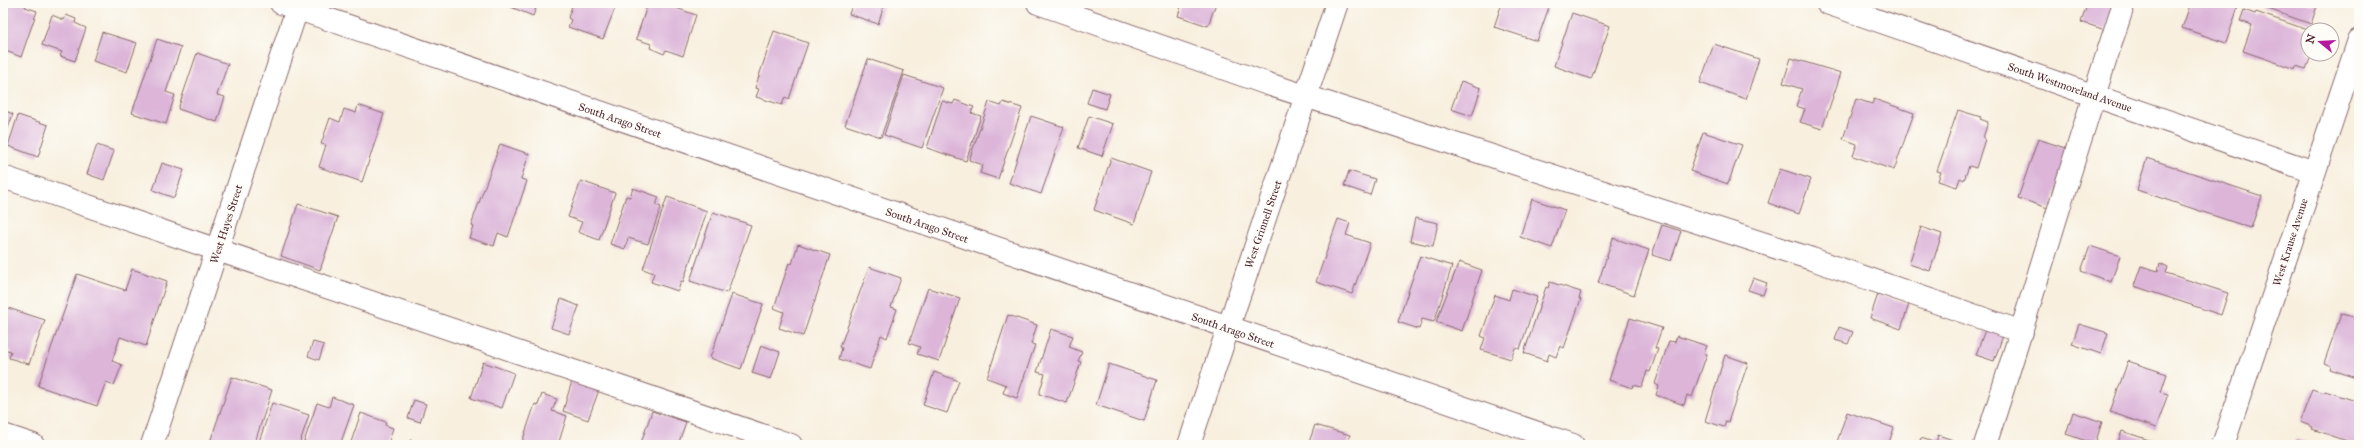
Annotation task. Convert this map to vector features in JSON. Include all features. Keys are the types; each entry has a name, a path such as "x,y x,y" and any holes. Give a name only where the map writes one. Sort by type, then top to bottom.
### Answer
{"street":[{"path":"1038,3 1261,81 1307,94 1805,257 2022,332"},
{"name":"West Grinnell Street","path":"1189,445 1337,3"},
{"name":"South Westmoreland Avenue","path":"1826,3 2314,172"},
{"path":"1985,445 2022,332 2093,95 2124,3"},
{"name":"West Hayes Street","path":"152,445 217,251 293,5"},
{"name":"South Arago Street","path":"293,5 1228,328 1573,445"},
{"name":"West Krause Avenue","path":"2223,445 2359,40"},
{"path":"3,177 791,445"},
{"path":"3,435 33,445"}],"building":[{"path":"3,3 27,3 25,7 37,11 21,57 3,50"},
{"path":"501,3 538,3 533,16"},
{"path":"573,3 617,3 603,39 568,27 571,20 568,18"},
{"path":"648,3 662,3 696,15 683,56 666,50 664,54 650,48 651,44 636,39"},
{"path":"853,3 885,3 878,24 849,14"},
{"path":"1182,3 1216,3 1208,26 1178,16"},
{"path":"1502,3 1550,4 1537,41 1494,27"},
{"path":"2088,3 2115,3 2105,30 2081,22"},
{"path":"2191,3 2225,3 2238,7 2226,43 2182,28"},
{"path":"2251,3 2318,3 2312,22 2305,22"},
{"path":"2244,10 2255,14 2256,12 2300,27 2300,62 2309,62 2306,69 2296,66 2295,69 2243,51 2252,25 2240,21"},
{"path":"1572,13 1610,26 1591,79 1554,66"},
{"path":"52,15 64,20 66,15 76,19 75,23 86,28 75,61 60,56 62,52 42,45"},
{"path":"774,31 808,43 789,99 785,97 782,105 756,97 759,89 755,88"},
{"path":"102,32 137,43 127,72 93,61"},
{"path":"157,39 181,47 166,92 175,95 166,124 132,113"},
{"path":"1714,44 1759,59 1746,99 1700,83"},
{"path":"197,53 228,64 217,95 225,97 217,122 178,109"},
{"path":"1791,58 1841,73 1822,129 1800,122 1805,109 1796,106 1802,89 1783,83"},
{"path":"868,59 904,71 881,137 845,125"},
{"path":"904,75 943,88 922,148 884,135"},
{"path":"1461,81 1481,88 1472,116 1451,109"},
{"path":"1092,88 1110,94 1105,109 1087,103"},
{"path":"1856,99 1872,104 1874,99 1914,113 1894,170 1853,156 1857,144 1843,139"},
{"path":"955,100 974,107 971,113 981,116 966,161 927,148 942,101 953,104"},
{"path":"989,102 1001,106 1003,102 1022,108 998,179 980,173 983,165 969,160"},
{"path":"358,105 384,114 362,182 319,167 326,145 321,144 330,118 340,122 344,109 356,113"},
{"path":"3,110 13,114 3,142"},
{"path":"1958,110 1981,117 1980,119 1988,122 1983,138 1985,139 1976,168 1969,166 1964,180 1960,178 1957,187 1938,181 1941,172 1937,171"},
{"path":"18,115 48,125 38,157 8,146"},
{"path":"1031,116 1064,127 1041,194 1009,183"},
{"path":"1089,116 1113,124 1102,156 1078,148"},
{"path":"1703,132 1742,145 1728,184 1690,171"},
{"path":"2038,139 2068,149 2051,209 2018,198"},
{"path":"500,144 529,154 521,179 527,181 508,237 498,233 494,246 469,238 473,226 471,225"},
{"path":"97,145 114,151 104,180 87,174"},
{"path":"1111,158 1151,172 1134,224 1094,210"},
{"path":"2147,158 2262,196 2251,228 2137,190"},
{"path":"162,163 184,170 174,198 153,190"},
{"path":"1780,169 1811,179 1799,214 1768,203"},
{"path":"1349,171 1375,179 1370,195 1344,186"},
{"path":"581,181 615,193 599,240 578,232 582,222 568,217"},
{"path":"633,188 659,197 656,205 661,207 648,244 628,238 625,249 610,244 626,196 630,197"},
{"path":"667,197 707,211 683,282 681,281 678,291 651,282 654,273 643,269"},
{"path":"1532,199 1565,210 1552,248 1520,237"},
{"path":"298,204 338,217 320,270 281,256"},
{"path":"713,212 751,225 727,293 690,281"},
{"path":"1415,218 1438,223 1433,246 1410,241"},
{"path":"1338,219 1350,223 1346,235 1370,243 1352,294 1316,282"},
{"path":"1662,225 1681,231 1671,261 1652,255"},
{"path":"1921,227 1942,234 1930,271 1909,264"},
{"path":"1613,238 1649,250 1634,295 1598,283"},
{"path":"798,244 830,255 803,336 779,328 784,312 774,308 789,263 792,264"},
{"path":"2090,246 2120,256 2111,282 2081,271"},
{"path":"1420,256 1452,266 1434,322 1422,319 1419,329 1398,322"},
{"path":"1459,262 1482,270 1462,331 1436,322"},
{"path":"2160,263 2168,267 2166,273 2228,293 2221,315 2134,286 2141,266 2158,271"},
{"path":"869,267 901,278 891,307 897,309 887,338 881,335 870,369 839,359 842,348 840,347"},
{"path":"132,269 167,281 146,346 120,337 112,361 122,365 114,385 106,382 97,406 38,386 77,274 125,290"},
{"path":"1753,278 1767,283 1763,295 1748,290"},
{"path":"1550,282 1581,292 1579,299 1581,299 1564,348 1560,346 1556,357 1549,354 1547,361 1524,353 1546,287 1548,288"},
{"path":"928,288 960,298 939,361 917,354 920,347 909,343"},
{"path":"1512,289 1537,297 1520,349 1515,348 1511,359 1481,350 1485,338 1481,336 1495,295 1509,300"},
{"path":"732,294 763,304 741,369 710,358"},
{"path":"1878,294 1909,304 1901,329 1870,318"},
{"path":"561,299 579,306 569,334 551,328"},
{"path":"5,307 45,320 29,364 9,358 11,351 3,349"},
{"path":"2341,314 2359,318 2359,379 2330,369 2331,366 2324,363"},
{"path":"1008,315 1037,325 1031,344 1035,345 1017,398 1003,393 1006,385 987,378"},
{"path":"1630,318 1662,328 1655,348 1658,349 1650,372 1647,371 1642,387 1633,385 1632,388 1609,380"},
{"path":"2079,324 2108,333 2101,354 2072,344"},
{"path":"1839,327 1853,332 1848,344 1835,340"},
{"path":"1986,327 2004,333 1994,361 1976,355"},
{"path":"1051,329 1073,336 1069,347 1082,352 1078,361 1081,362 1067,403 1039,394 1045,374 1037,372"},
{"path":"1677,336 1707,346 1704,353 1707,354 1692,397 1687,395 1684,405 1656,395 1659,386 1655,384 1669,341 1675,342"},
{"path":"313,342 324,345 319,360 308,356"},
{"path":"761,345 780,352 771,379 752,373"},
{"path":"1725,355 1748,363 1728,422 1726,421 1724,427 1705,421"},
{"path":"2128,361 2167,374 2161,392 2168,394 2156,428 2110,412"},
{"path":"483,362 514,373 502,408 471,398"},
{"path":"1109,364 1157,380 1144,421 1096,405"},
{"path":"934,372 959,381 947,413 923,405"},
{"path":"232,377 272,390 254,445 209,445"},
{"path":"572,381 599,390 588,420 563,411"},
{"path":"2312,389 2324,393 2325,391 2359,402 2359,445 2312,429 2313,427 2300,422"},
{"path":"542,394 557,399 552,411 567,416 558,445 521,445 535,404 538,405"},
{"path":"332,397 354,405 340,445 303,445 317,403 329,407"},
{"path":"414,400 426,404 420,422 408,418"},
{"path":"272,403 309,415 299,445 258,445"},
{"path":"652,411 686,422 678,445 649,445 641,443"},
{"path":"1847,412 1894,428 1888,445 1836,445"},
{"path":"2073,412 2102,422 2095,444 2066,434"},
{"path":"361,413 386,422 385,425 393,428 388,445 350,445"},
{"path":"1315,425 1350,435 1347,445 1308,445"},
{"path":"2122,431 2164,445 2117,445"},
{"path":"1938,435 1956,441 1955,445 1918,445 1921,438 1936,443"},
{"path":"2296,439 2313,445 2294,445"},
{"path":"410,440 424,445 408,445"},
{"path":"398,442 406,445 397,445"}]}
